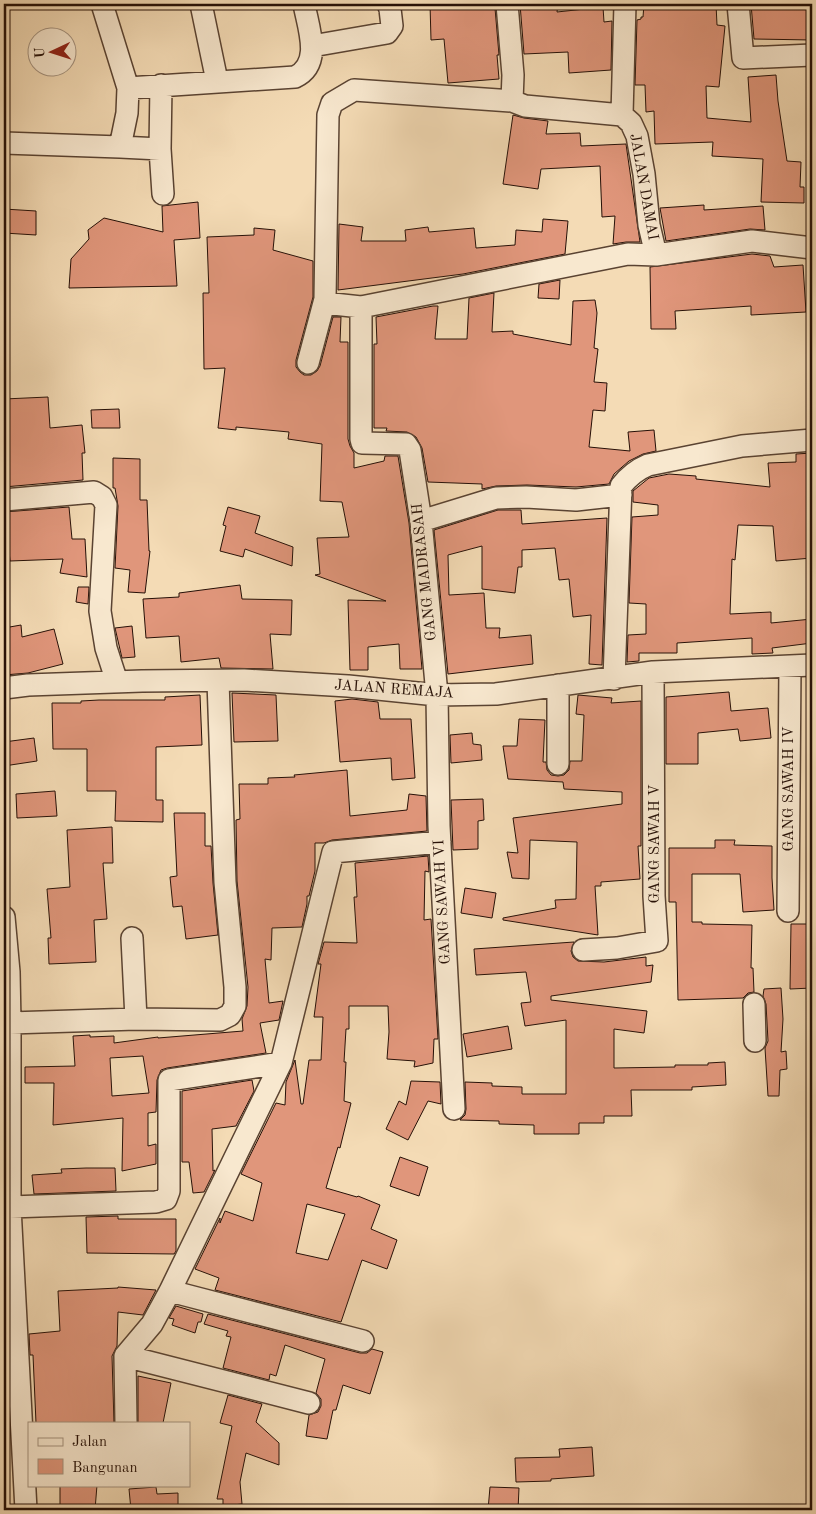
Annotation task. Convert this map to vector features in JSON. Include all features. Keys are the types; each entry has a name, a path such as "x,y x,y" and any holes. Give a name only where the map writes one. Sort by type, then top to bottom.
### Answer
{"street":[{"path":"102,4 128,88 127,112 120,147"},
{"path":"201,4 217,81"},
{"path":"128,88 295,77 302,73 310,64 312,46 304,4"},
{"path":"312,46 386,33 392,26 388,4"},
{"path":"507,4 513,75 512,101"},
{"path":"622,115 625,4"},
{"path":"738,4 743,58 812,55"},
{"path":"160,85 160,149 163,194"},
{"name":"JALAN DAMAI","path":"324,303 328,115 332,103 354,90 512,101 525,106 622,115 631,123 637,136 644,174 649,225 656,255 752,240 812,248"},
{"path":"4,143 160,149"},
{"path":"308,363 324,303 361,307 628,254 656,255"},
{"name":"GANG MADRASAH","path":"361,307 361,439 362,443 366,444 406,444 410,450 421,520 437,696"},
{"path":"614,679 621,486 626,479 635,470 648,465 742,446 812,440"},
{"path":"4,500 94,492 102,497 106,505 100,611 106,648 117,682"},
{"path":"421,520 496,498 526,497 576,500 621,495"},
{"name":"JALAN REMAJA","path":"4,688 28,685 117,682 244,680 348,686 437,696 496,694 614,679 653,672 812,665"},
{"name":"GANG SAWAH IV","path":"788,911 790,666"},
{"name":"GANG SAWAH V","path":"583,950 616,948 657,941 654,896 653,672"},
{"path":"10,1023 136,1019 220,1020 230,1014 235,1006 235,987 225,882 218,681"},
{"path":"558,685 558,764"},
{"name":"GANG SAWAH VI","path":"437,696 440,842 454,1109"},
{"path":"126,1422 124,1356 152,1324 281,1063 333,852 440,842"},
{"path":"4,917 7,998 10,1023 10,1207 26,1468 26,1510"},
{"path":"132,938 136,1019"},
{"path":"754,1004 755,1041"},
{"path":"10,1207 156,1202 166,1199 169,1190 169,1080 281,1063"},
{"path":"170,1290 363,1341"},
{"path":"124,1356 309,1404"}],"building":[{"path":"430,4 453,4 454,8 495,8 499,79 448,83 444,39 431,40"},
{"path":"520,4 558,4 557,12 603,7 604,22 612,21 611,70 569,73 568,52 524,54"},
{"path":"644,4 716,4 717,25 725,26 719,87 706,86 707,118 751,122 748,77 776,75 787,161 801,162 800,187 804,187 804,203 761,202 763,159 712,156 713,142 655,144 654,111 646,112 645,85 635,85 637,20 643,17"},
{"path":"751,4 812,4 812,40 754,39"},
{"path":"513,115 548,121 546,134 580,133 581,146 626,144 640,242 613,244 615,216 602,217 600,166 541,169 538,189 503,184"},
{"path":"198,202 200,238 174,240 177,286 69,288 71,259 89,239 88,230 104,218 163,232 162,206"},
{"path":"704,205 704,210 763,206 765,230 750,229 666,241 660,208"},
{"path":"4,209 36,211 36,235 4,233"},
{"path":"543,219 568,221 565,254 463,274 338,290 339,224 363,227 361,241 406,241 405,230 428,227 429,232 474,228 476,248 515,245 516,230 542,232"},
{"path":"254,228 275,230 273,250 313,261 313,297 296,360 296,367 304,375 311,375 317,371 333,317 341,317 340,342 348,342 348,439 354,453 354,468 384,461 385,456 398,456 409,523 422,669 400,669 399,644 368,647 368,670 350,670 348,600 386,601 315,575 320,574 317,538 349,537 342,502 320,501 322,444 288,439 289,432 236,427 236,430 218,428 225,368 204,369 203,293 209,293 207,237 254,235"},
{"path":"752,254 770,256 774,267 803,265 806,312 751,315 751,306 675,311 676,329 651,329 650,267"},
{"path":"560,280 559,299 538,298 539,284"},
{"path":"494,293 492,332 513,331 513,334 571,345 573,301 595,300 597,313 594,348 598,349 594,382 607,383 605,411 593,410 589,447 630,451 628,432 654,430 656,451 643,454 629,461 614,474 609,484 576,487 496,486 482,489 482,484 428,482 422,448 416,437 407,432 386,431 387,428 374,428 374,344 377,344 376,317 438,306 435,339 467,339 469,298"},
{"path":"48,397 50,428 82,425 85,453 82,453 83,480 4,487 4,399"},
{"path":"119,409 120,428 92,428 91,410"},
{"path":"812,453 812,558 776,561 773,526 738,525 735,560 732,559 730,614 771,612 771,623 812,619 812,643 772,648 773,653 752,654 752,638 677,643 677,653 639,653 639,661 627,662 628,635 646,634 646,604 629,603 632,517 658,515 658,505 633,502 633,491 649,478 669,474 696,476 696,479 770,487 768,463 796,462 796,454"},
{"path":"113,458 140,459 140,500 147,500 150,551 145,593 128,592 130,570 115,568 118,506 115,488 113,488"},
{"path":"69,507 72,539 85,539 87,577 60,573 63,559 10,561 9,551 4,551 4,512"},
{"path":"228,507 260,516 255,533 293,547 292,566 245,549 243,557 220,551 226,526 223,525"},
{"path":"498,510 521,510 522,524 607,518 602,665 589,664 591,615 573,617 569,579 559,580 555,548 522,550 522,567 518,567 515,593 482,589 482,546 448,555 449,595 484,593 486,628 500,628 499,638 531,635 533,664 448,674 434,530"},
{"path":"240,585 242,599 292,600 291,635 270,634 273,669 221,668 219,658 181,662 179,636 146,638 143,599 179,597 179,593"},
{"path":"78,587 89,587 88,604 76,602"},
{"path":"21,625 22,637 54,629 63,664 28,673 4,675 4,628"},
{"path":"132,626 135,657 122,658 115,628"},
{"path":"729,692 731,711 768,708 771,738 740,741 738,729 698,733 698,764 666,764 666,697"},
{"path":"232,693 276,695 278,741 234,742"},
{"path":"200,695 202,745 156,747 156,800 163,800 163,822 115,821 116,791 87,791 87,749 53,749 52,703 81,703 81,701 99,700 165,700 165,697"},
{"path":"578,695 612,698 611,703 641,701 641,846 638,846 640,879 601,882 601,886 595,886 598,935 503,920 503,918 556,908 555,900 576,899 577,842 530,840 529,879 512,878 507,852 518,853 513,818 622,804 622,792 564,789 563,782 508,779 503,746 517,746 519,719 545,720 543,762 546,762 547,770 551,775 564,775 569,770 570,761 582,761 584,715 576,714"},
{"path":"352,699 378,702 380,719 411,719 415,778 392,780 391,758 340,762 335,701"},
{"path":"472,733 473,744 481,745 482,760 451,763 450,735"},
{"path":"34,738 37,761 4,766 4,742"},
{"path":"347,770 350,816 407,810 409,794 426,796 427,831 315,843 315,871 309,896 307,896 302,927 272,928 271,960 265,959 269,1003 283,1001 279,1020 260,1023 266,1053 161,1070 157,1080 156,1112 148,1113 148,1146 156,1144 156,1164 122,1171 123,1118 53,1125 54,1083 25,1083 25,1067 75,1066 73,1036 114,1036 114,1043 158,1037 243,1031 242,1019 247,1006 248,987 237,881 236,820 240,819 239,784 268,784 268,778 295,777 294,775","holes":["143,1056 149,1093 112,1096 110,1058"]},
{"path":"55,791 57,816 17,818 16,794"},
{"path":"483,799 484,820 478,821 478,849 453,850 451,800"},
{"path":"174,813 205,813 205,846 211,846 218,935 186,939 182,906 173,907 170,877 177,876"},
{"path":"112,827 113,863 103,863 107,919 94,920 96,962 49,964 48,938 51,938 47,889 70,887 67,830"},
{"path":"715,840 735,840 734,845 772,846 774,910 743,912 740,874 692,874 692,922 752,925 751,968 753,968 754,992 748,993 743,998 678,1000 676,902 669,902 669,848 715,848"},
{"path":"428,856 429,872 425,871 424,920 431,919 438,1039 434,1039 433,1063 414,1067 415,1061 387,1059 388,1006 349,1006 349,1029 346,1029 344,1062 346,1062 344,1101 351,1103 340,1148 338,1147 326,1188 358,1196 380,1205 371,1229 397,1240 387,1269 362,1260 341,1322 215,1290 219,1278 195,1269 225,1211 253,1221 262,1183 241,1174 276,1103 285,1105 286,1082 295,1060 301,1104 303,1104 309,1060 321,1060 323,1017 314,1017 321,964 318,964 324,942 357,943 354,897 357,897 355,863","holes":["307,1204 345,1214 328,1260 296,1253"]},
{"path":"465,888 496,893 492,918 461,913"},
{"path":"791,924 812,924 812,988 790,989"},
{"path":"574,942 571,951 573,957 578,961 604,962 646,957 646,966 653,965 651,982 551,996 551,1000 647,1011 644,1033 614,1029 614,1068 675,1067 675,1065 708,1065 708,1063 725,1062 726,1085 692,1087 692,1090 631,1090 632,1116 604,1116 604,1123 579,1123 579,1134 534,1134 534,1125 499,1124 499,1121 460,1120 465,1115 466,1109 465,1082 492,1083 492,1086 522,1087 522,1094 566,1094 566,1020 525,1026 521,1003 531,1002 526,972 476,975 474,949"},
{"path":"781,988 783,1019 781,1052 786,1051 787,1069 780,1070 779,1096 768,1096 765,1048 768,1041 766,1004 763,996 764,989"},
{"path":"508,1026 512,1049 467,1057 463,1034"},
{"path":"252,1080 254,1091 236,1126 212,1129 213,1171 215,1170 204,1192 193,1193 189,1162 182,1162 182,1091"},
{"path":"411,1081 440,1082 441,1104 428,1101 408,1140 386,1129 399,1101 406,1105"},
{"path":"400,1157 428,1167 419,1196 390,1186"},
{"path":"115,1168 116,1191 34,1194 32,1175 62,1173 61,1169"},
{"path":"118,1216 118,1219 176,1219 176,1251 174,1254 87,1253 86,1217"},
{"path":"118,1288 156,1290 143,1315 118,1312 117,1346 112,1356 114,1422 36,1422 33,1355 30,1355 29,1334 60,1331 58,1291"},
{"path":"176,1306 203,1314 201,1322 198,1322 195,1333 172,1325 174,1319 169,1318"},
{"path":"208,1314 360,1353 367,1353 372,1349 383,1352 370,1394 343,1385 336,1410 333,1410 327,1439 306,1436 309,1415 318,1412 321,1406 321,1399 316,1393 325,1359 285,1345 276,1376 270,1374 269,1380 223,1368 231,1337 226,1336 228,1331 204,1324"},
{"path":"138,1376 171,1383 163,1422 138,1422"},
{"path":"228,1395 262,1404 256,1422 279,1443 279,1465 246,1453 240,1482 242,1504 223,1506 223,1499 217,1499 232,1426 220,1423"},
{"path":"592,1447 594,1476 551,1479 551,1481 516,1482 515,1458 560,1457 559,1449"},
{"path":"60,1486 97,1486 95,1510 60,1510"},
{"path":"156,1487 157,1494 178,1493 178,1510 131,1510 129,1489"},
{"path":"490,1487 519,1488 518,1510 488,1510"}]}
